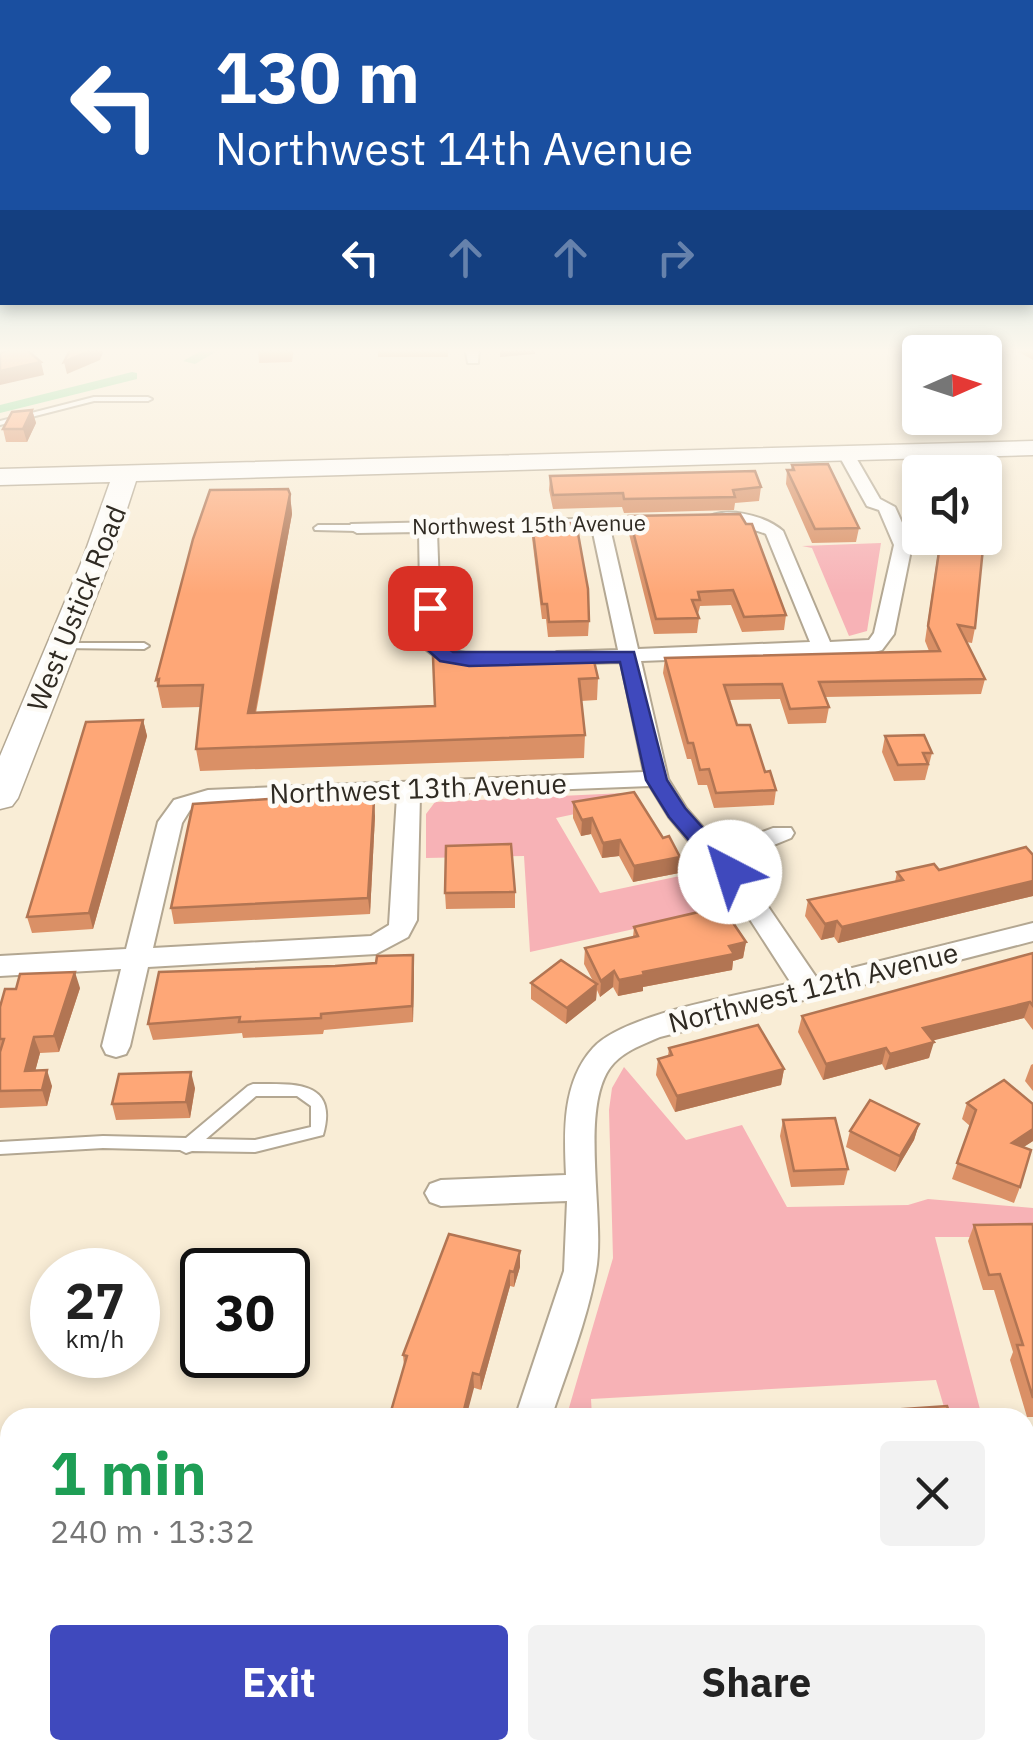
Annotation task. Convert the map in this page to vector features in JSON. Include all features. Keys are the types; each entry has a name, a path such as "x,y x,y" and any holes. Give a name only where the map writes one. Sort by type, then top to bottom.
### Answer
{"main road":[{"path":"0,477 1033,448"},
{"name":"West Ustick Road","path":"0,798 122,494 124,472"}],"street":[{"path":"428,526 430,644 447,657 519,659 876,646 884,634 902,557 900,533 886,507 874,502 854,452"},
{"name":"Northwest 15th Avenue","path":"356,528 680,520"},
{"path":"700,520 760,523 774,531 824,650"},
{"path":"600,522 657,780 677,812 752,901 808,988"},
{"name":"Northwest 13th Avenue","path":"137,958 170,822 182,805 216,795 657,780"},
{"path":"0,966 362,948 388,939 404,920 409,788"},
{"path":"718,858 782,832"},
{"name":"Northwest 12th Avenue","path":"584,1186 581,1108 587,1083 600,1058 653,1028 1033,932"},
{"path":"116,1046 137,958"},
{"path":"441,1194 584,1186 586,1230 580,1270 536,1408"}],"lane":[{"path":"318,528 356,528"},
{"path":"60,646 144,646"},
{"path":"0,1148 103,1142 186,1147 256,1146 318,1130 318,1104 300,1090 252,1090 186,1147"}],"shaded area":[{"path":"881,543 867,631 849,636 812,548 802,546"},
{"path":"624,793 641,800 556,818 600,893 708,870 734,911 530,952 524,856 426,858 426,814 435,802"},
{"path":"624,1067 686,1140 742,1125 787,1207 908,1205 928,1199 1033,1208 1033,1237 935,1237 980,1408 944,1408 936,1380 591,1399 592,1408 569,1408 613,1258 609,1110 612,1088"}],"building":[{"path":"828,464 859,528 815,529 787,470 794,470 792,465"},
{"path":"755,471 761,487 733,490 735,497 624,499 623,493 553,495 550,476"},
{"path":"288,489 248,713 435,706 433,657 588,653 598,678 579,679 585,735 196,749 203,685 158,686 159,679 156,680 210,490"},
{"path":"740,514 746,524 752,524 786,615 744,617 733,590 698,592 700,600 692,600 699,618 656,619 629,516"},
{"path":"570,523 571,529 577,528 588,589 589,621 549,622 547,604 542,604 532,524"},
{"path":"938,555 982,555 975,628 958,625 985,679 819,682 829,707 790,709 782,684 724,685 737,725 750,725 765,772 770,771 776,790 716,793 709,769 700,770 693,743 688,743 665,658 940,651 928,626"},
{"path":"143,720 89,913 27,917 86,722"},
{"path":"924,735 932,753 923,753 928,764 898,765 885,736"},
{"path":"634,792 663,838 669,836 680,857 634,866 620,840 603,843 592,818 582,820 573,802"},
{"path":"298,797 374,800 368,898 171,908 193,804"},
{"path":"511,844 515,892 445,893 446,846"},
{"path":"1026,847 1033,855 1033,881 842,927 837,921 825,924 808,900 903,880 897,872 934,864 939,870"},
{"path":"712,909 717,916 727,914 746,942 729,946 734,954 619,980 614,971 601,981 585,948 638,936 634,927"},
{"path":"1033,953 1033,1006 1030,1002 923,1028 934,1042 890,1054 886,1048 826,1064 802,1016"},
{"path":"413,955 412,1006 321,1014 321,1018 239,1022 240,1017 148,1024 159,972 335,966 376,963 377,956"},
{"path":"561,960 597,984 567,1008 531,983"},
{"path":"75,972 54,1036 34,1037 25,1071 47,1070 42,1090 0,1091 4,1039 0,1039 0,1007 5,989 16,989 20,974"},
{"path":"758,1025 784,1069 677,1096 658,1059 672,1055 669,1048"},
{"path":"191,1072 186,1102 112,1104 119,1074"},
{"path":"1004,1080 1033,1104 1033,1129 1012,1143 1031,1150 1020,1187 957,1163 976,1110 967,1103"},
{"path":"870,1100 919,1124 900,1156 850,1131"},
{"path":"835,1118 848,1169 794,1171 783,1120"},
{"path":"1033,1224 1033,1398 1017,1345 1023,1345 1000,1274 989,1275 974,1225"},
{"path":"449,1234 520,1251 514,1272 510,1271 480,1375 473,1373 464,1408 392,1408 407,1356 403,1355"}],"route":[{"path":"430,608 430,644 447,657 469,660 628,656 657,780 677,812 730,872"}]}
